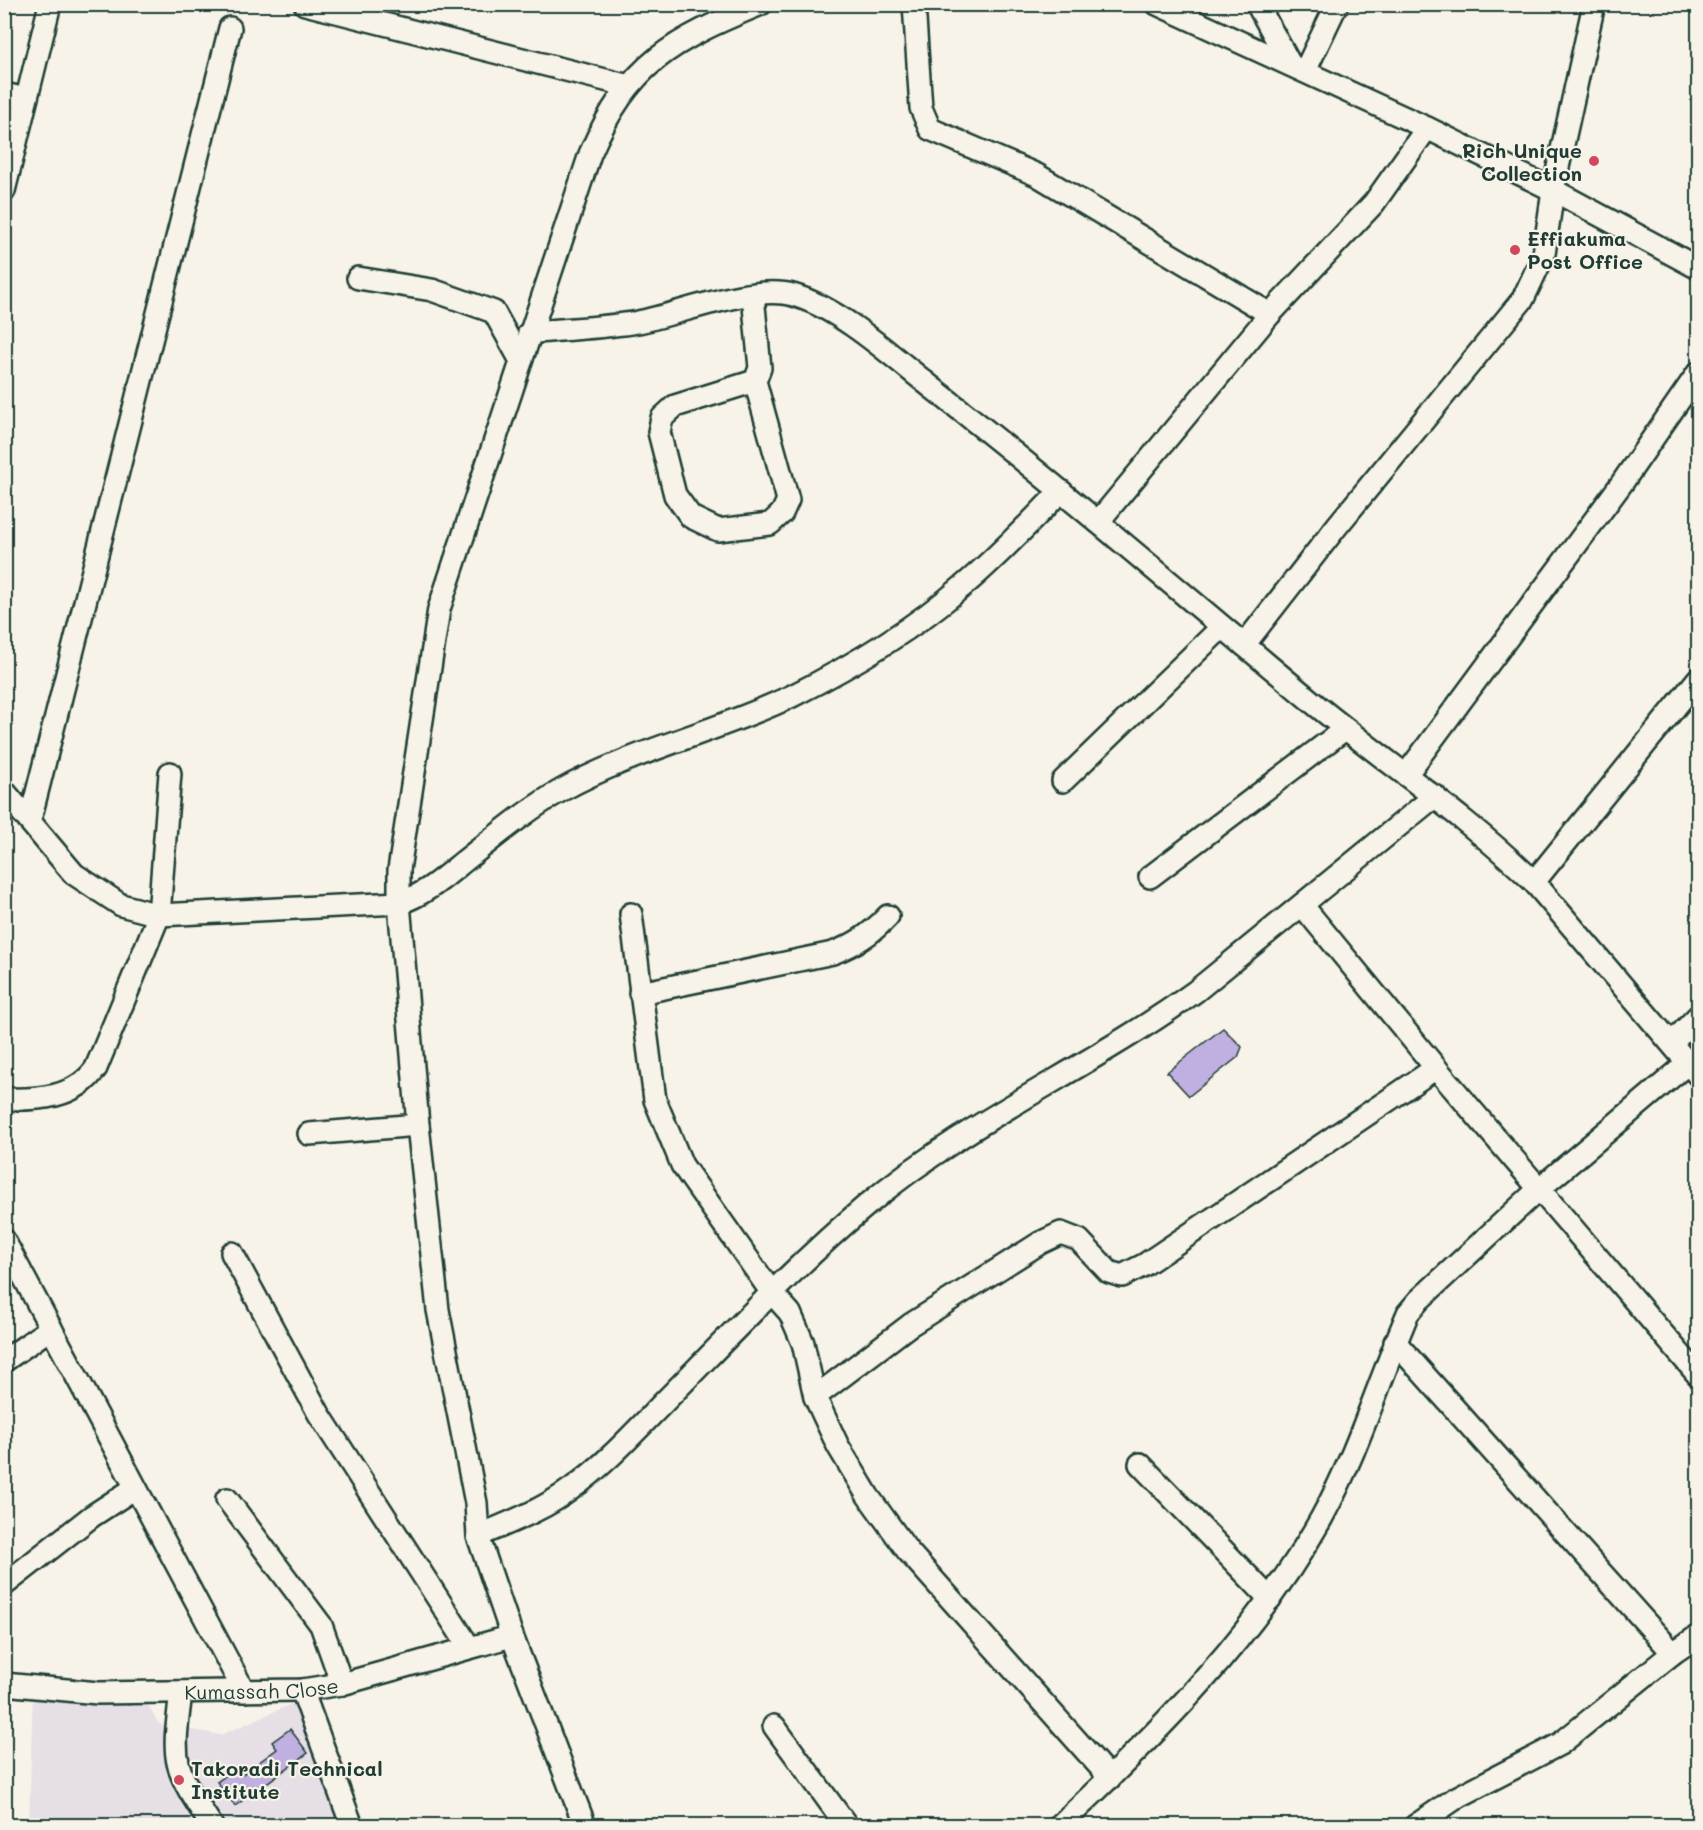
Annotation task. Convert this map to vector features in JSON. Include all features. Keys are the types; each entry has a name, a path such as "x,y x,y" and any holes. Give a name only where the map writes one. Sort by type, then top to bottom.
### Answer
{"street":[{"path":"4,191 50,4"},
{"path":"305,4 629,86"},
{"path":"585,1826 512,1636 478,1536 476,1503 438,1310 418,1125 399,903 404,837 439,609 529,333 590,154 605,118 629,86 664,52 708,26 761,4"},
{"path":"914,4 921,108 930,129 1037,175 1270,314"},
{"path":"1157,4 1427,128 1553,190 1698,268"},
{"path":"1257,4 1298,67"},
{"path":"1298,67 1337,4"},
{"path":"1244,645 1337,526 1523,299 1544,254 1553,190 1594,4"},
{"path":"30,820 230,28"},
{"path":"4,94 26,99"},
{"path":"1098,522 1270,314 1374,203 1427,128"},
{"path":"358,278 432,290 494,312 521,361"},
{"path":"529,333 638,322 753,296 791,295 814,304 845,322 1061,491 1345,729 1435,796 1534,882 1693,1069 1539,1189 1419,1300 1408,1313 1348,1463 1321,1518 1270,1599 1180,1706 1110,1778 1059,1826"},
{"path":"753,296 760,368 755,381 788,500 782,513 770,524 718,530 691,517 675,495 658,432 662,418 675,406 755,381"},
{"path":"1406,775 1615,492 1698,373"},
{"path":"4,791 82,880 120,904 159,915 399,903 416,898 428,890 521,817 562,790 615,766 746,716 793,695 860,659 964,586 1061,491"},
{"path":"1063,781 1222,627"},
{"path":"1534,882 1698,679"},
{"path":"1150,877 1345,729"},
{"path":"4,1099 65,1093 79,1087 89,1078 101,1057 159,915 170,772"},
{"path":"478,1536 538,1511 608,1459 772,1293 866,1205 924,1160 1158,1019 1435,796"},
{"path":"1302,905 1436,1068 1698,1375"},
{"path":"631,914 655,1101 682,1165 796,1324 815,1397 838,1446 867,1496 907,1550 1110,1778"},
{"path":"640,993 833,953 853,946 870,935 888,916"},
{"path":"1672,1043 1698,1017"},
{"path":"815,1397 910,1325 1061,1233 1079,1240 1108,1272 1122,1276 1436,1068"},
{"path":"309,1134 418,1125"},
{"path":"4,1240 244,1691"},
{"path":"232,1253 319,1414 469,1647"},
{"path":"4,1361 51,1328"},
{"path":"1395,1342 1673,1653"},
{"path":"1140,1464 1270,1599"},
{"path":"4,1584 92,1516 135,1488"},
{"path":"227,1499 321,1625 342,1683"},
{"name":"Kumassah Close","path":"4,1684 98,1693 302,1689 342,1683 512,1636"},
{"path":"1415,1826 1455,1798 1560,1744 1673,1653 1698,1636"},
{"path":"302,1689 352,1826"},
{"path":"181,1693 174,1748 177,1768 186,1787 212,1826"},
{"path":"774,1726 847,1826"}],"shaded area":[{"name":"Takoradi Technical Institute","path":"33,1689 144,1698 159,1724 221,1735 296,1702 346,1826 29,1826"}],"building":[{"path":"1223,1028 1242,1047 1238,1057 1189,1096 1167,1072"},
{"path":"290,1729 308,1753 235,1806 217,1782 235,1769 240,1776 277,1749 272,1742"}],"place":[{"name":"Rich Unique Collection","path":"1594,161"},
{"name":"Effiakuma Post Office","path":"1515,250"},
{"name":"Takoradi Technical Institute","path":"179,1780"}]}
